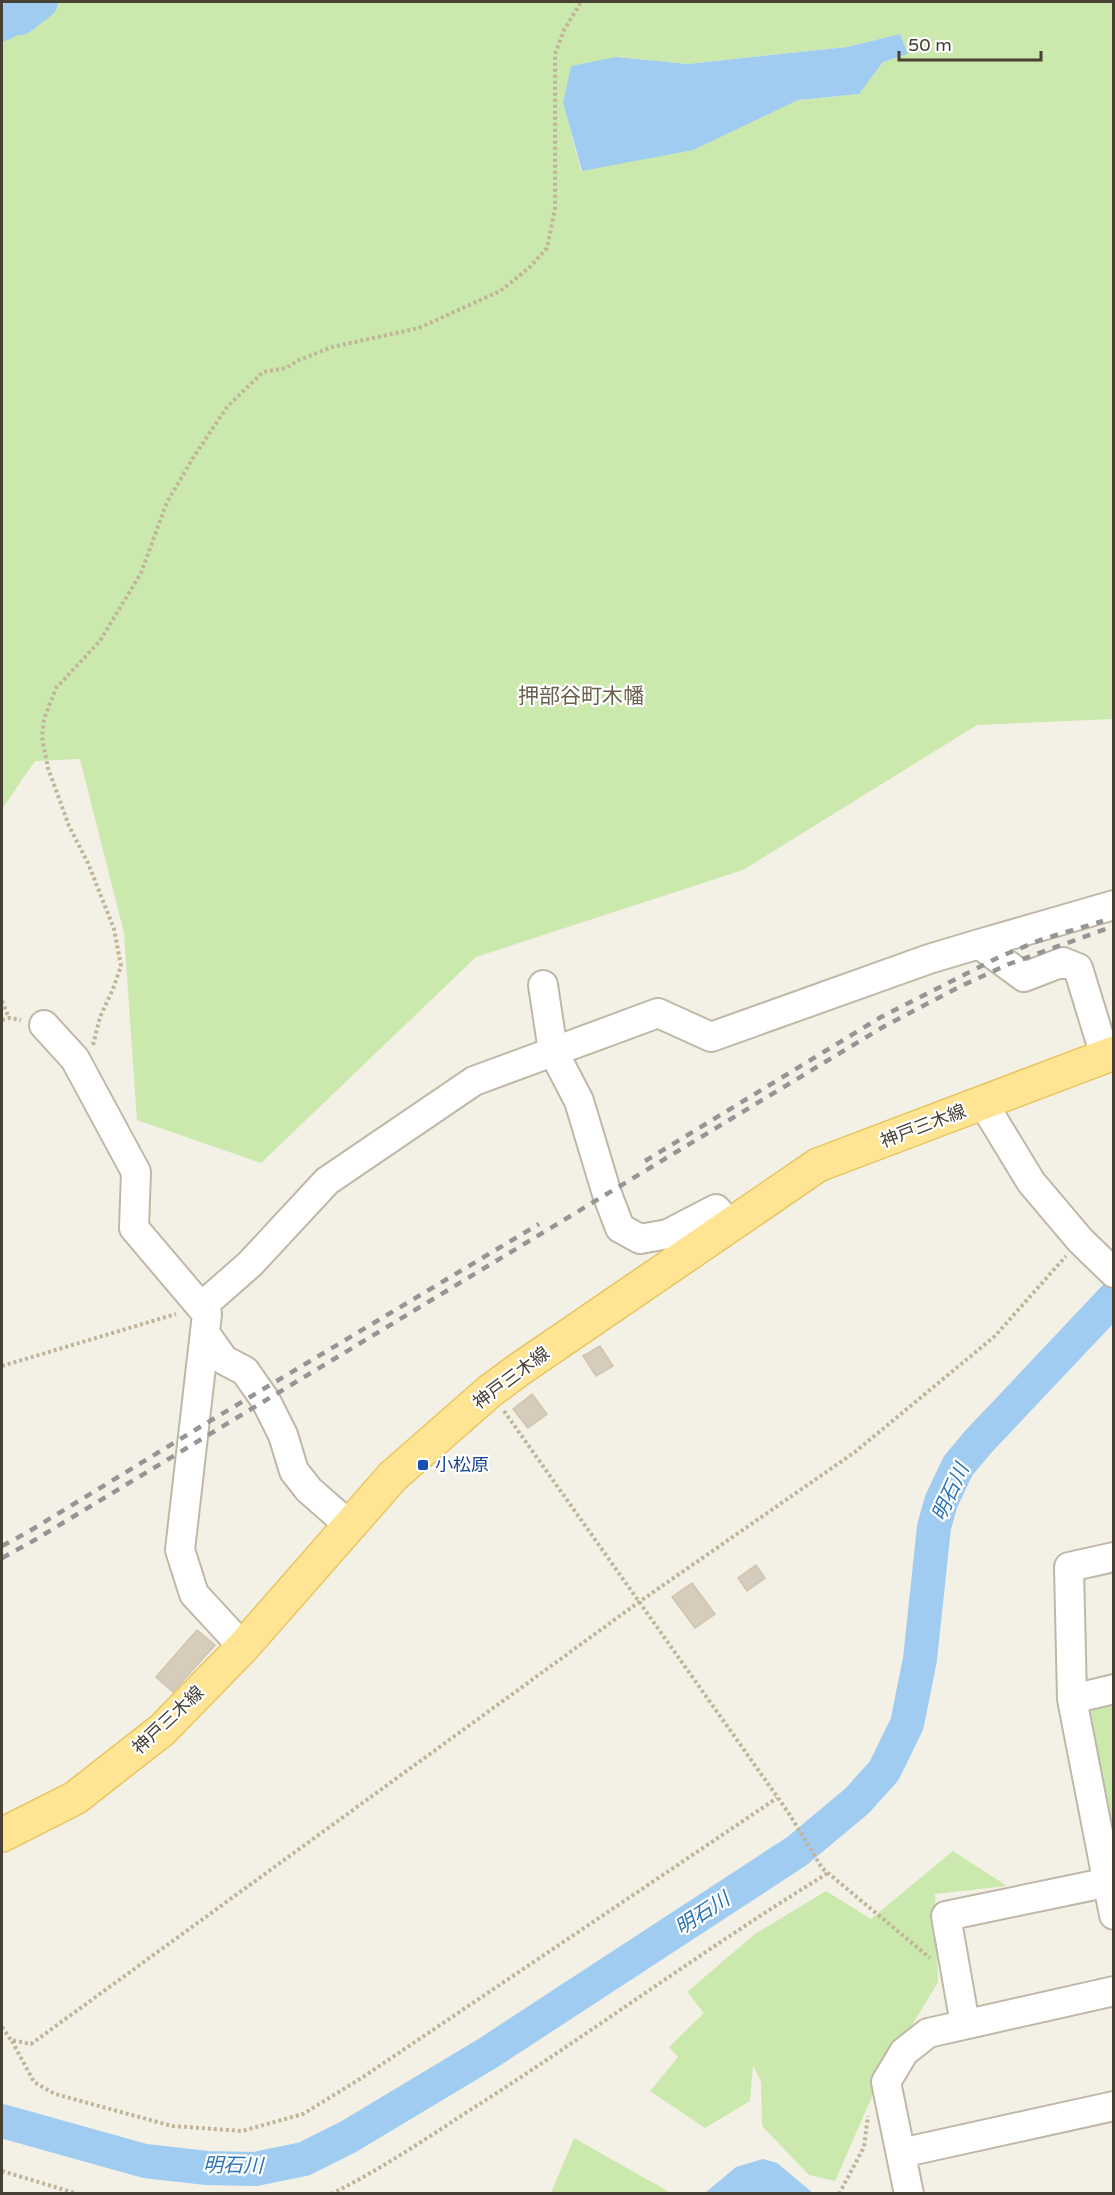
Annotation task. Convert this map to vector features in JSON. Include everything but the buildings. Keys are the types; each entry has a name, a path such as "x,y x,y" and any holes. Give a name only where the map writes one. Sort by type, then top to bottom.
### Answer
{"main road":[{"name":"神戸三木線","path":"2,1835 75,1798 162,1731 243,1647 393,1476 490,1390 818,1166 1109,1055"}],"street":[{"path":"243,1647 194,1594 180,1550 203,1320 250,1264 327,1181 474,1082 658,1013 711,1037 929,959 1113,905"},
{"path":"979,944 1024,977 1063,962 1078,968 1109,1055"},
{"path":"543,985 553,1051 579,1101 607,1194 620,1228 640,1239 668,1234 716,1209 730,1225"},
{"path":"44,1024 75,1059 136,1172 134,1228 203,1320 224,1360 245,1371 266,1401 283,1435 294,1471 309,1490 350,1525"},
{"path":"983,1103 1031,1182 1080,1240 1113,1273"},
{"path":"1113,1557 1069,1567 1072,1699 1110,1881 1113,1915"},
{"path":"1072,1699 1113,1689"},
{"path":"965,2024 946,1916 1110,1881"},
{"path":"909,2193 886,2082 904,2052 928,2033 1113,1991"},
{"path":"901,2153 1113,2106"}],"path":[{"path":"81,1072 121,966 114,929 88,863 69,826 48,768 42,737 44,718 56,688 100,641 141,573 167,502 193,458 227,407 263,372 286,368 299,360 332,347 419,328 500,291 529,268 547,248 555,209 555,54 564,30 581,2"},
{"path":"2,1001 9,1018"},
{"path":"11,2040 31,2044 639,1602 864,1445 995,1335 1080,1240"},
{"path":"2,1366 203,1320"},
{"path":"490,1390 788,1812 822,1868 864,1903"},
{"path":"2,2027 34,2082 55,2094 172,2126 242,2131 282,2121 303,2114 360,2079 778,1798"},
{"path":"332,2193 362,2179 502,2091 756,1917 828,1873"},
{"path":"2,2171 78,2193"}],"green space":[{"path":"2,2 1113,2 1113,719 977,725 743,870 476,957 261,1163 137,1120 124,933 80,759 35,761 2,809","holes":["900,34 908,54 883,62 859,94 798,100 581,171 563,103 616,57 688,64 847,47"]},
{"path":"1113,1697 1113,1853 1086,1702"},
{"path":"953,1851 1007,1886 935,1894 938,1982 879,2081 835,2181 809,2175 762,2126 761,2082 753,2065 750,2101 705,2128 650,2091 678,2057 669,2047 704,2013 687,1992 755,1934 826,1891 871,1919"},
{"path":"574,2138 671,2193 551,2193"}],"water":[{"path":"900,34 908,54 883,62 859,94 798,100 693,150 582,171 563,103 571,66 616,57 688,64 847,47"},
{"path":"763,2159 777,2163 813,2193 705,2193 736,2167"}],"waterway":[{"path":"2,24 16,17 20,18 41,2"},
{"name":"明石川","path":"2,2121 145,2161 207,2168 255,2169 304,2159 348,2137 488,2053 797,1851 857,1801 884,1771 907,1724 920,1659 934,1527 941,1502 958,1466 1114,1298"}],"railway":[{"path":"645,1161 881,1017 999,957 1043,939 1103,921"},
{"path":"2,1558 883,1027 1009,964 1114,926"},
{"path":"2,1546 539,1224"}],"place":[{"name":"小松原","path":"423,1465"}],"district":[{"name":"押部谷町木幡","path":"581,696"}]}
